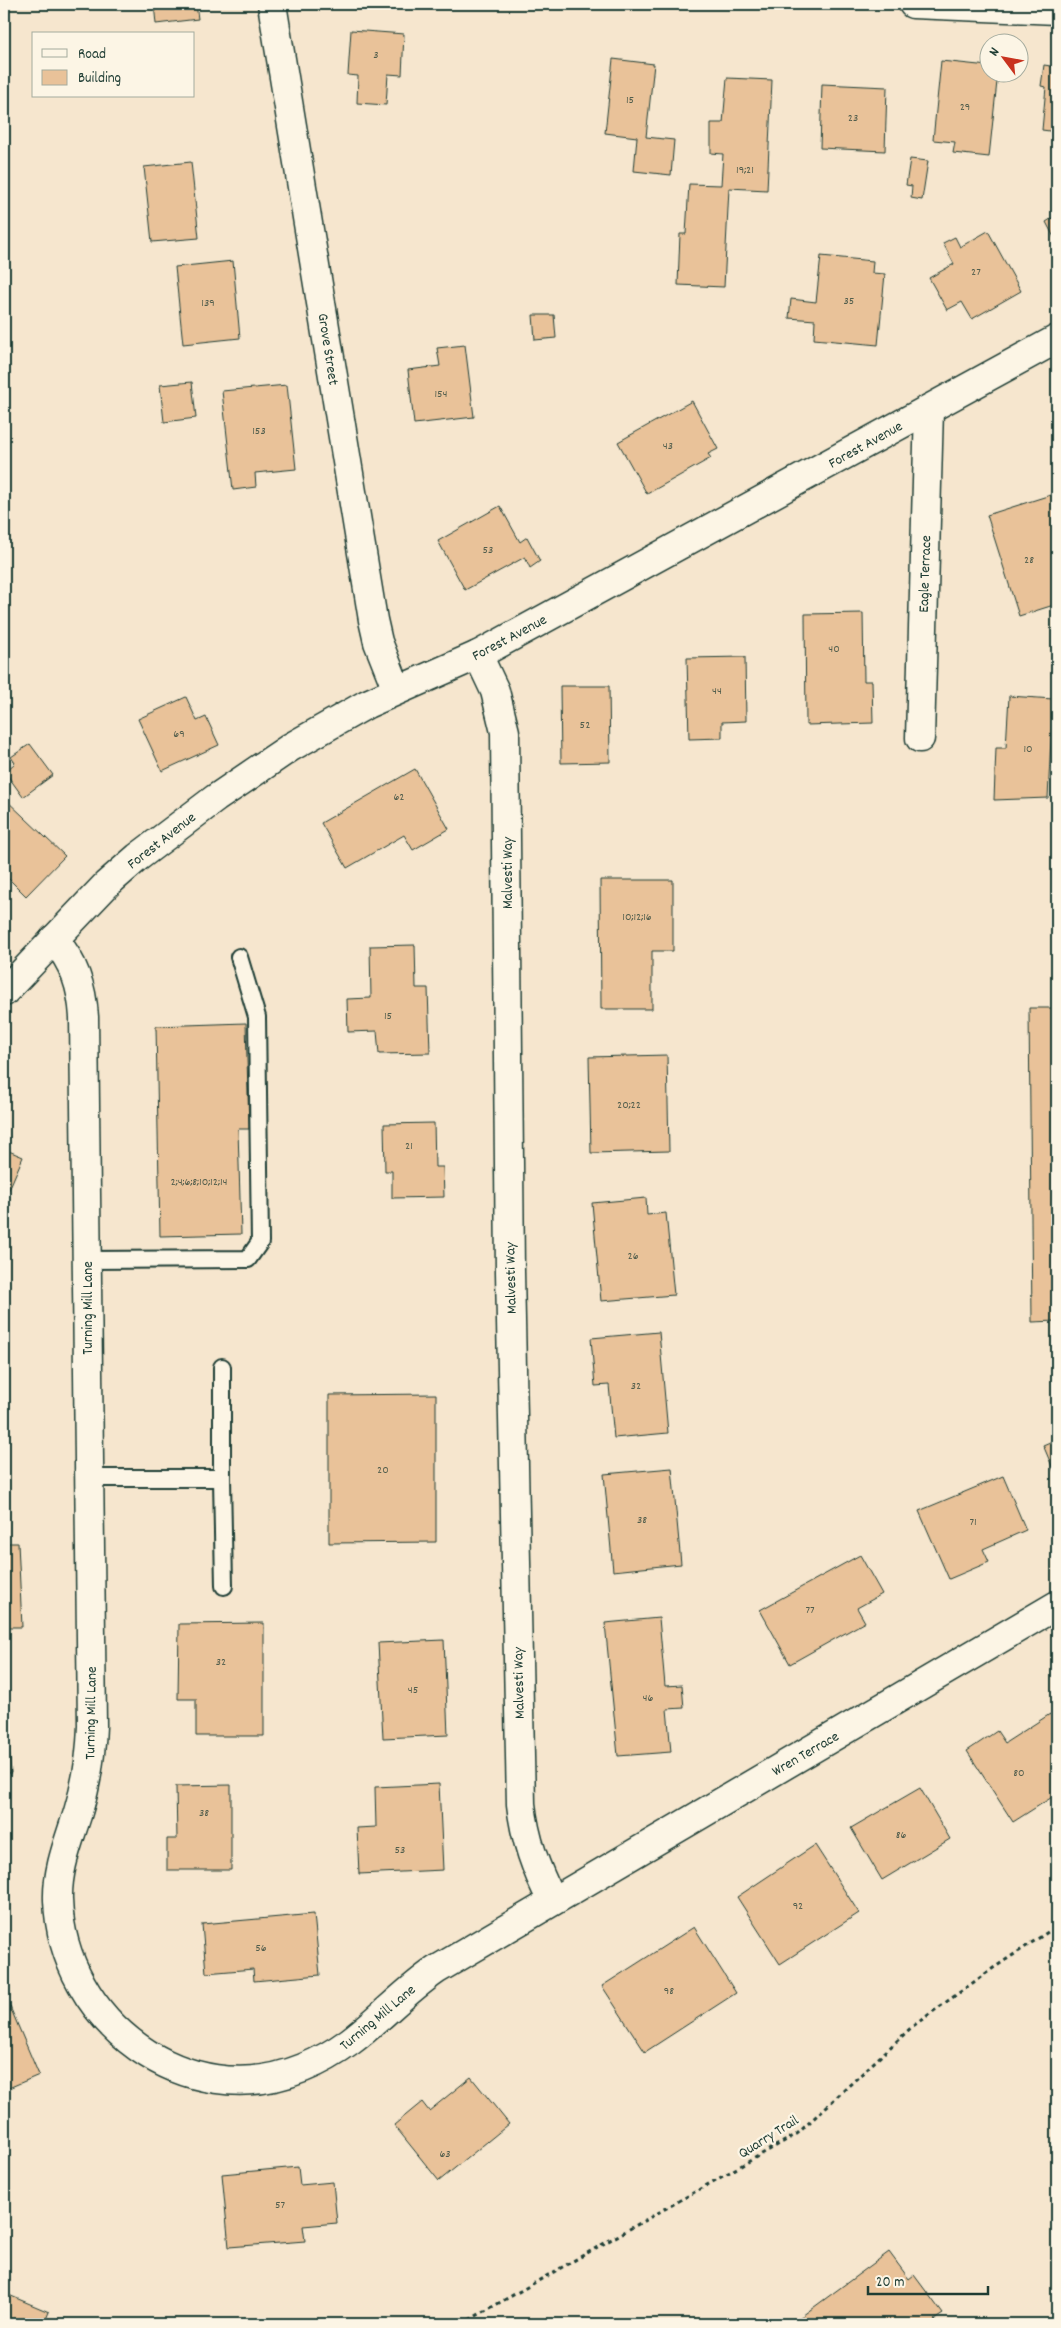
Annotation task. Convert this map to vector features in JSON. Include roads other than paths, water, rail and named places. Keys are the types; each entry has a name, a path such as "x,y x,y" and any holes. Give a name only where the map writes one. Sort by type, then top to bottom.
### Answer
{"street":[{"name":"Grove Street","path":"272,4 373,620 378,642 397,690"},
{"path":"913,4 1057,10"},
{"name":"Forest Avenue","path":"4,992 107,884 176,827 210,802 317,730 397,690 478,655 1057,339"},
{"name":"Eagle Terrace","path":"920,738 929,409"},
{"name":"Malvesti Way","path":"478,655 495,691 506,732 510,1272 521,1804 528,1846 535,1866 552,1901"},
{"name":"Turning Mill Lane","path":"54,939 72,965 79,981 83,999 91,1755 81,1802 60,1871 58,1897 59,1924 65,1948 75,1972 88,1996 104,2018 122,2037 170,2066 224,2080 252,2080 278,2077 328,2057 350,2044 417,1983 552,1901"},
{"name":"Wren Terrace","path":"552,1901 1057,1605"}],"lane":[{"path":"86,1260 248,1259 260,1242 257,1016 239,957"},
{"path":"222,1367 224,1586"},
{"path":"88,1478 222,1478"}]}
